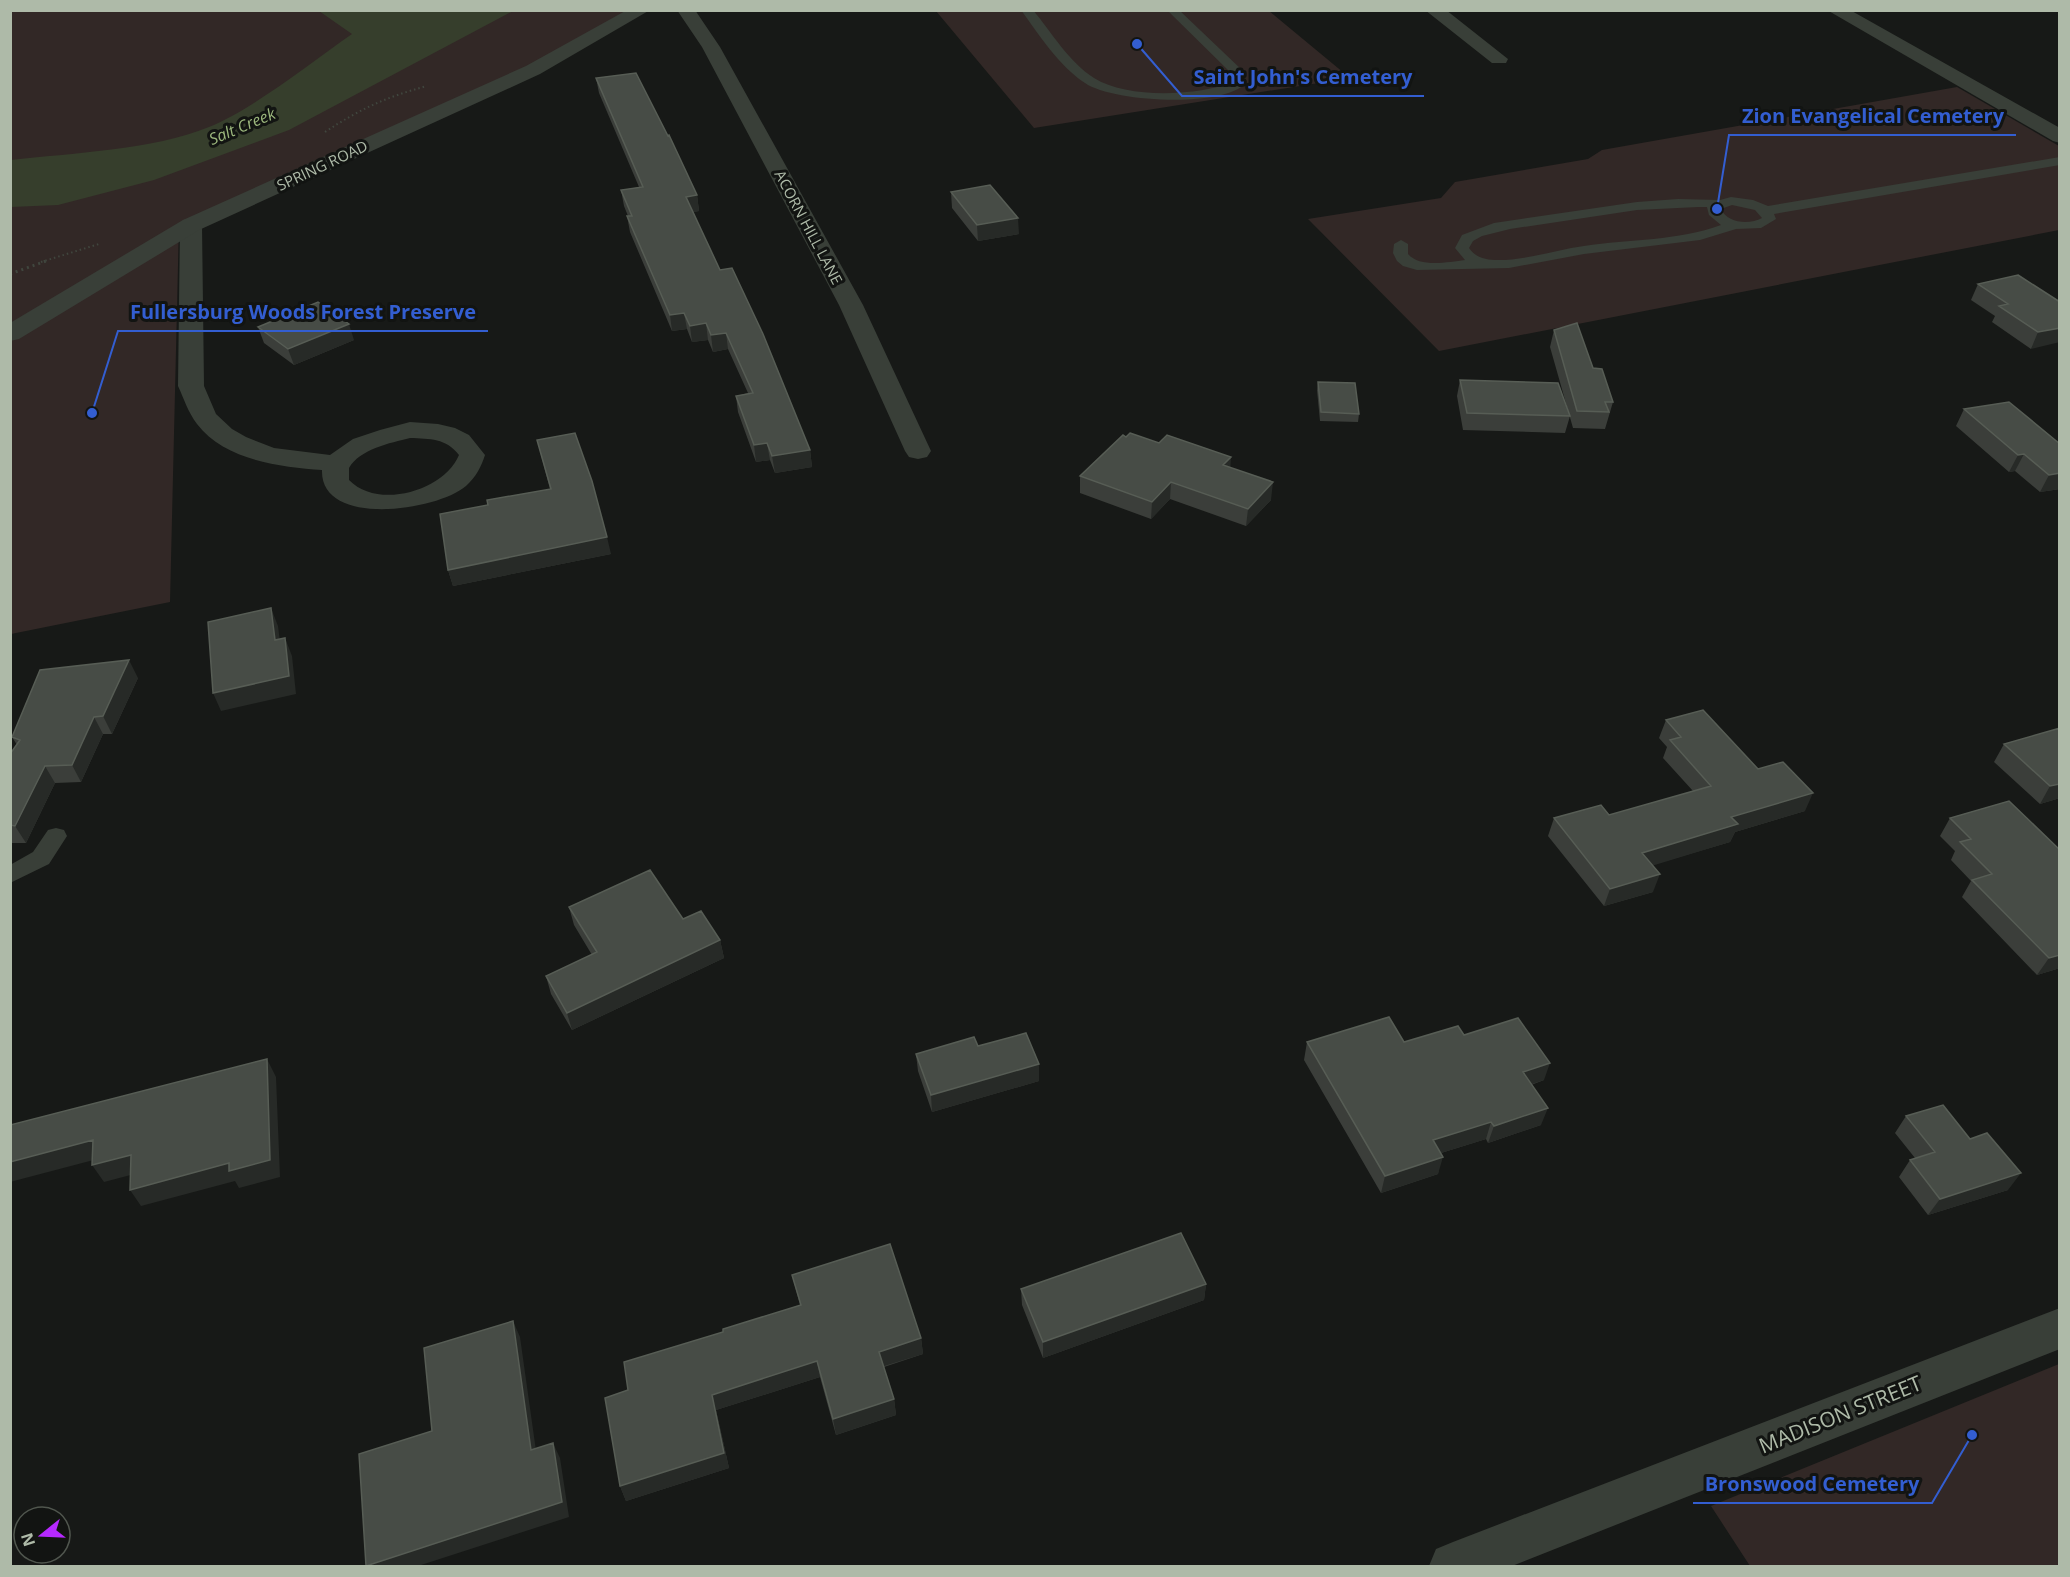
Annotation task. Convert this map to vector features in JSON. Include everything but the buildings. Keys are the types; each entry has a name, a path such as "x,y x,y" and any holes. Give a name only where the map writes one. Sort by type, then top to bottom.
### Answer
{"street":[{"name":"SPRING ROAD","path":"10,334 191,225 533,70 641,10"},
{"name":"ACORN HILL LANE","path":"686,10 711,47 851,305 918,451"},
{"path":"1434,10 1499,59"},
{"path":"1836,10 2060,137"},
{"path":"191,225 191,386 198,404 210,423 230,438 253,449 286,459 337,463"},
{"name":"MADISON STREET","path":"1453,1566 2060,1328"}],"lane":[{"path":"1026,10 1081,74 1091,82 1117,92 1163,95 1216,91 1239,84 1239,74 1172,10"},
{"path":"1483,263 1465,254 1462,248 1463,243 1477,233 1499,226 1641,204 1691,201 1719,204 1739,202 1766,211 2060,161"},
{"path":"1719,204 1714,207 1717,217 1734,225 1765,224 1769,219 1766,211"},
{"path":"1401,244 1402,259 1419,267 1518,262 1592,248 1714,234 1734,225"},
{"path":"10,875 41,858 56,836"}],"shaded area":[{"path":"11,11 635,11 561,52 179,224 170,602 11,634"},
{"path":"936,11 1269,11 1350,78 1034,128"},
{"path":"1957,87 2059,146 2059,230 1439,351 1308,219 1441,198 1455,182 1588,159 1602,150"},
{"path":"2059,1364 2059,1566 1750,1566 1711,1506"}],"water":[{"name":"Salt Creek","path":"319,11 513,11 289,130 154,180 58,205 11,207 11,160 112,150 163,141 209,127 245,109 352,34"}],"place":[{"name":"Saint John's Cemetery","path":"1137,44"},
{"name":"Zion Evangelical Cemetery","path":"1717,209"},
{"name":"Fullersburg Woods Forest Preserve","path":"92,413"},
{"name":"Bronswood Cemetery","path":"1972,1435"}]}
